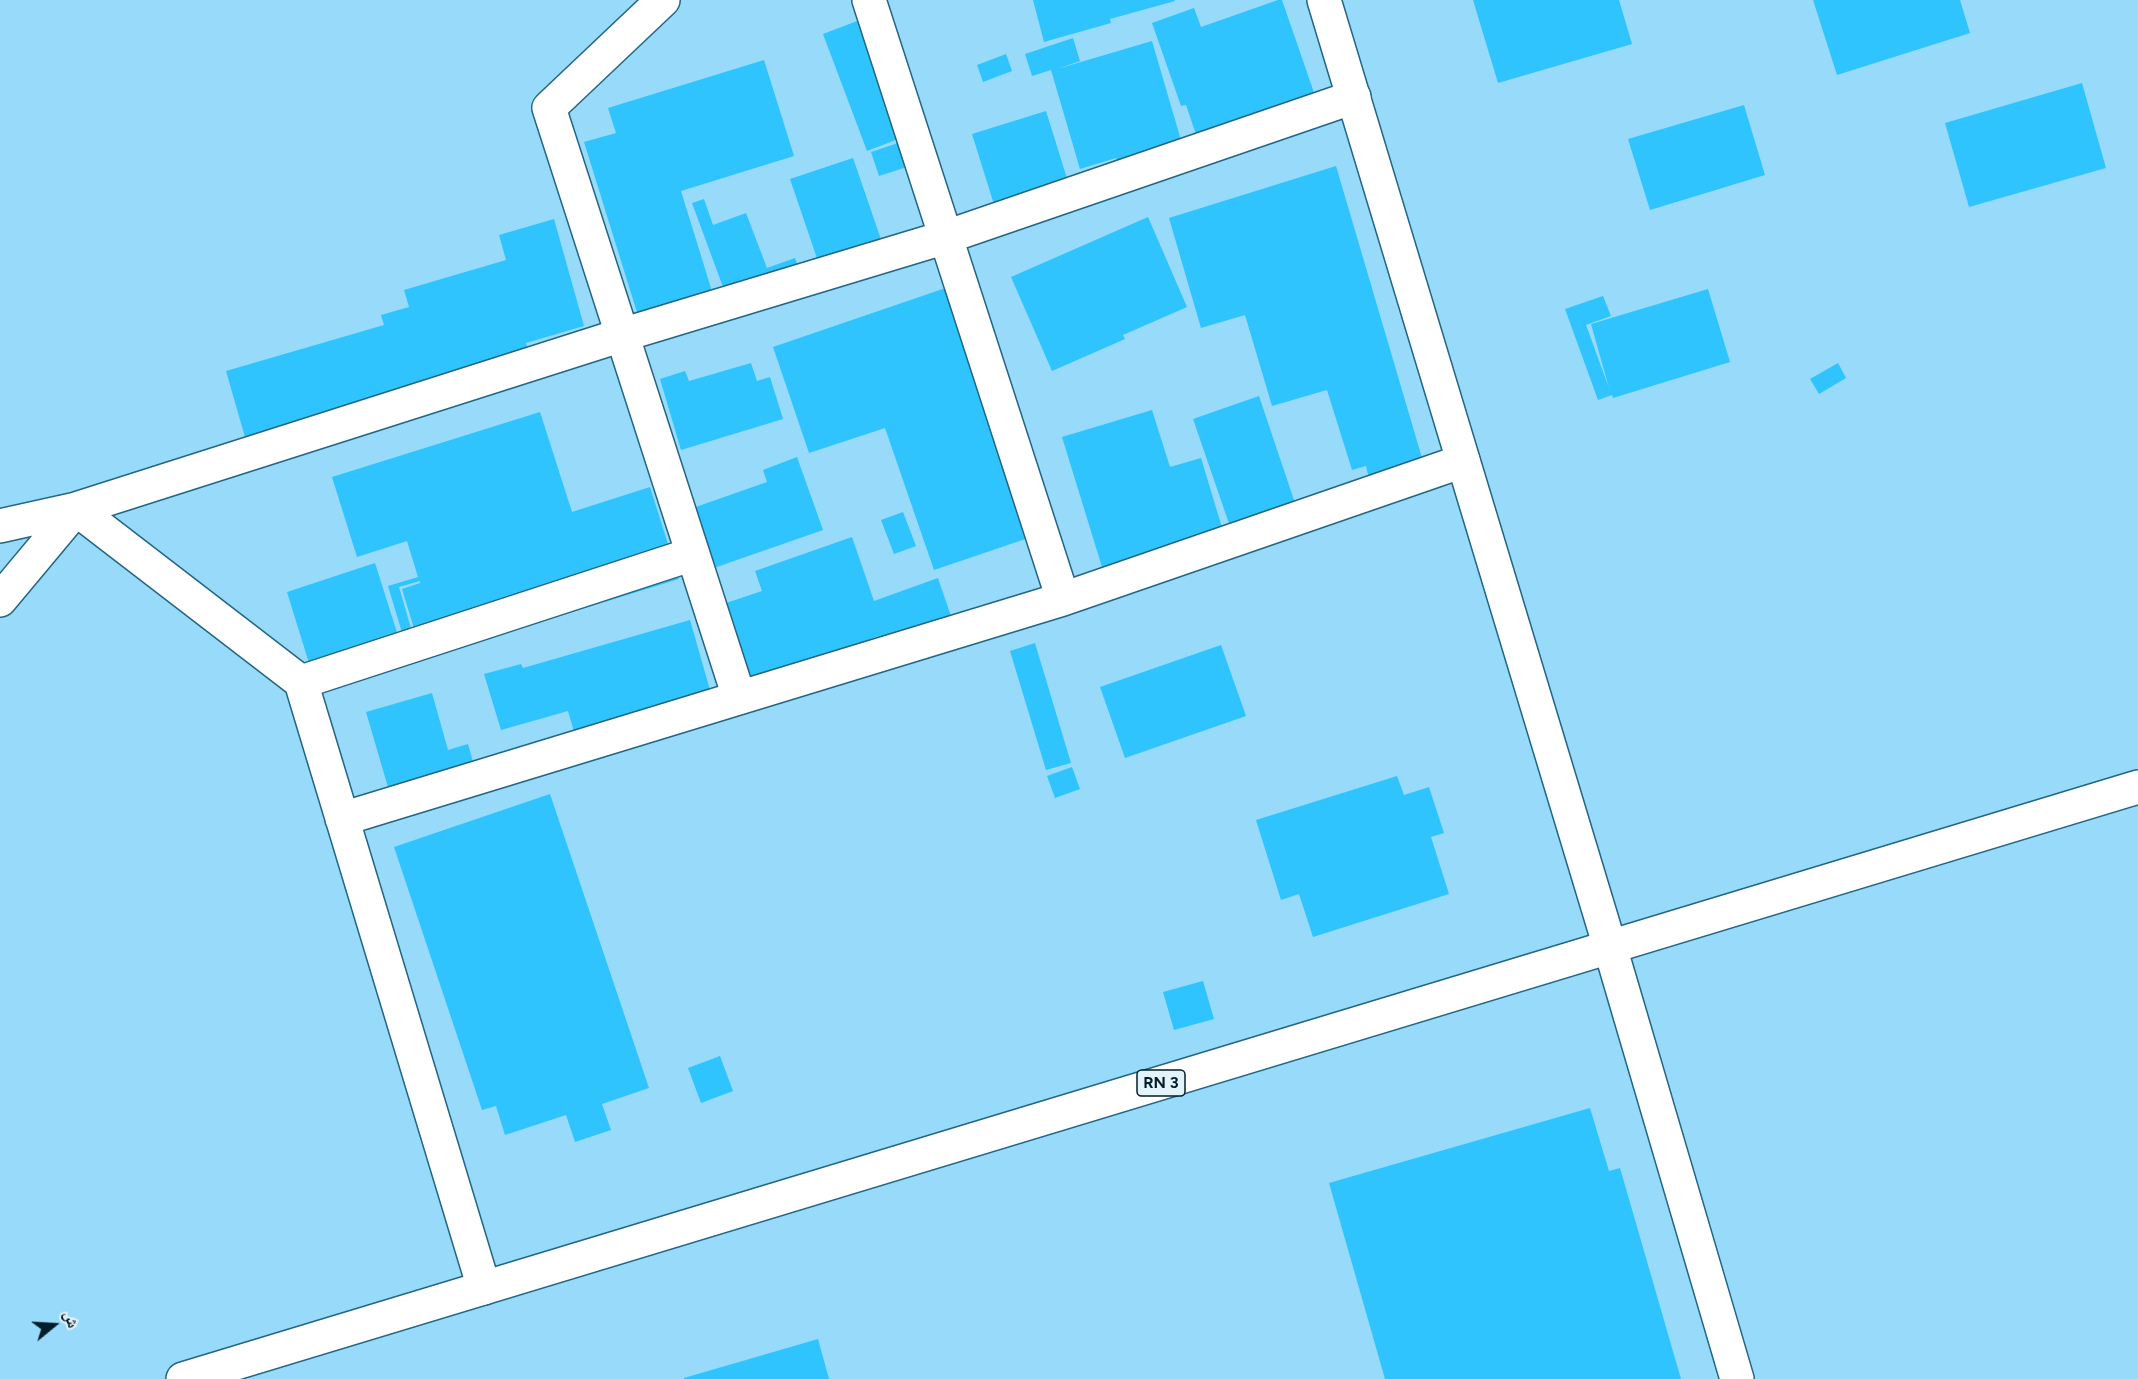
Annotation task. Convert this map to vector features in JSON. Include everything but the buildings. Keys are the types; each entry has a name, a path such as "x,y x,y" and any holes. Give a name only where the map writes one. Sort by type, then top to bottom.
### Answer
{"street":[{"path":"663,0 549,108 740,697"},
{"path":"869,0 1063,598"},
{"path":"1324,0 1610,947 1737,1379"},
{"path":"0,526 76,509 622,334 946,237 1354,97"},
{"path":"342,819 1063,598 1463,461"},
{"path":"0,600 76,509"},
{"path":"76,509 301,682 484,1288"},
{"path":"301,682 693,554"},
{"name":"RN 3","path":"183,1379 2138,787"}]}
